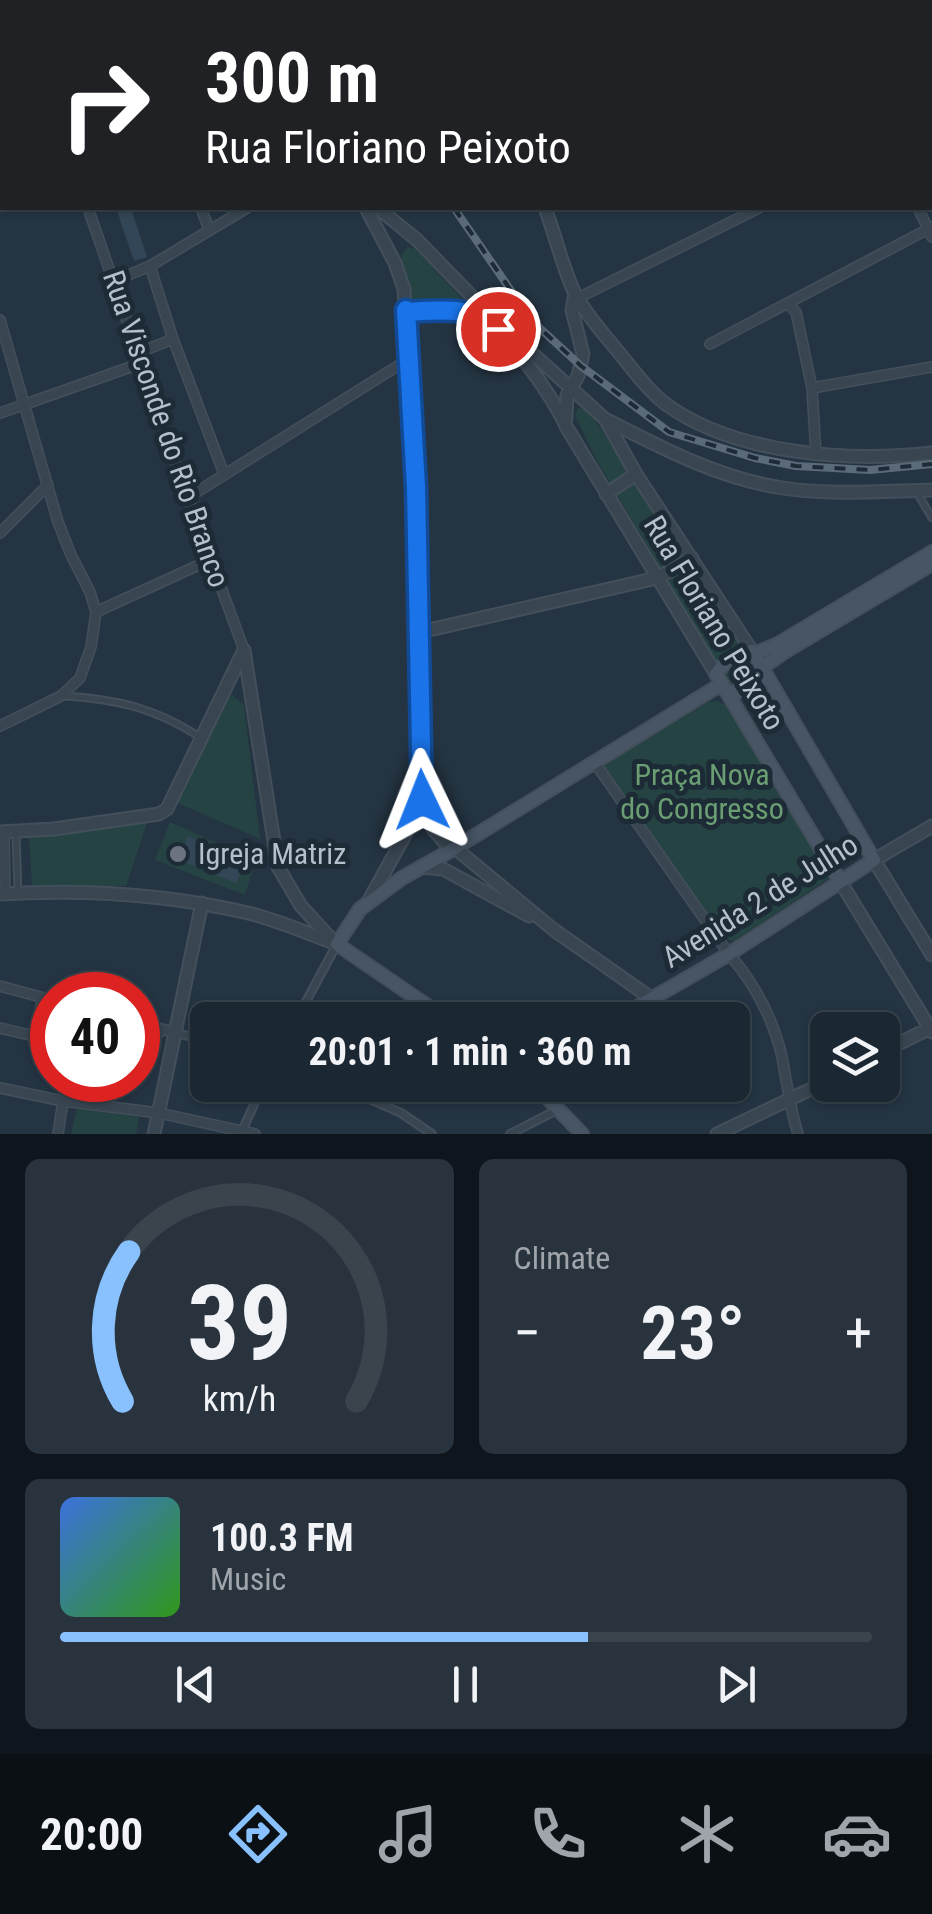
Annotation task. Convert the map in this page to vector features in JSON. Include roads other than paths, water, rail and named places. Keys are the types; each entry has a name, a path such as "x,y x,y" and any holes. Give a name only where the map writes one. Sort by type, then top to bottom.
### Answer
{"main road":[{"path":"421,1002 336,944 360,909 420,867 721,683 726,662 739,654 776,645 932,552"},
{"path":"721,683 731,693 746,690 762,669 932,564"},
{"name":"Rua Floriano Peixoto","path":"753,653 874,860"},
{"name":"Rua Floriano Peixoto","path":"721,683 840,881"},
{"name":"Avenida 2 de Julho","path":"644,1002 729,954 874,860"},
{"path":"553,1102 582,1134"}],"street":[{"name":"Rua Visconde do Rio Branco","path":"89,210 244,650"},
{"path":"202,210 209,230"},
{"path":"114,281 150,266 244,210"},
{"path":"367,210 400,275 406,310 416,487 422,800 426,818 445,842 554,930 651,998"},
{"name":"Rua Floriano Peixoto","path":"381,210 418,240 491,316 605,419 636,474 753,653"},
{"path":"546,210 577,296 651,390 689,420 752,442 816,455 932,453"},
{"path":"566,428 566,400 584,354 572,310 577,296 755,210"},
{"path":"390,253 396,222"},
{"path":"710,344 931,231"},
{"name":"Rua Visconde do Rio Branco","path":"150,266 224,474"},
{"path":"789,305 796,312 812,388 816,455"},
{"name":"Rua Floriano Peixoto","path":"406,310 472,313 486,318 535,373 721,683"},
{"path":"0,320 71,555 96,612 92,647 80,678 62,696 0,726"},
{"path":"0,414 139,359 173,338"},
{"path":"189,498 407,360"},
{"path":"812,388 932,367"},
{"path":"605,419 681,457 777,487 807,491 932,490"},
{"path":"606,494 636,474"},
{"path":"0,532 48,485"},
{"path":"420,632 657,578 692,558"},
{"path":"96,612 212,559"},
{"path":"244,650 170,806 159,814 6,832 8,893 116,893 202,903 251,913 336,944"},
{"path":"244,650 278,866 301,906 336,944"},
{"path":"223,690 244,693 252,700"},
{"path":"595,763 749,978 769,1017 798,1134"},
{"path":"366,904 422,800"},
{"name":"Avenida 2 de Julho","path":"874,860 932,826"},
{"name":"Rua Floriano Peixoto","path":"874,860 932,955"},
{"path":"420,867 443,869 554,930"},
{"name":"Rua Floriano Peixoto","path":"840,881 931,1029"},
{"path":"154,1134 202,903"},
{"path":"305,1002 336,944"},
{"path":"0,986 30,994"},
{"path":"0,1028 30,1035"},
{"path":"160,1028 190,1036"},
{"path":"900,1044 931,1029"},
{"path":"160,1032 176,1033"},
{"path":"0,1088 30,1094"},
{"path":"717,1134 810,1090"},
{"path":"58,1134 63,1102"},
{"path":"71,1102 160,1113 216,1130 255,1134"},
{"path":"242,1131 255,1102"},
{"path":"376,1102 401,1113 419,1130 432,1134"},
{"path":"510,1134 560,1108"}],"lane":[{"path":"918,491 932,518"},
{"path":"62,696 134,705 201,738"}],"railway":[{"path":"455,210 532,321 581,366 669,432 796,466 870,470 932,464"}],"place":[{"name":"Igreja Matriz","path":"178,854"}],"park label":[{"name":"Praça Nova do Congresso","path":"702,792"}]}
